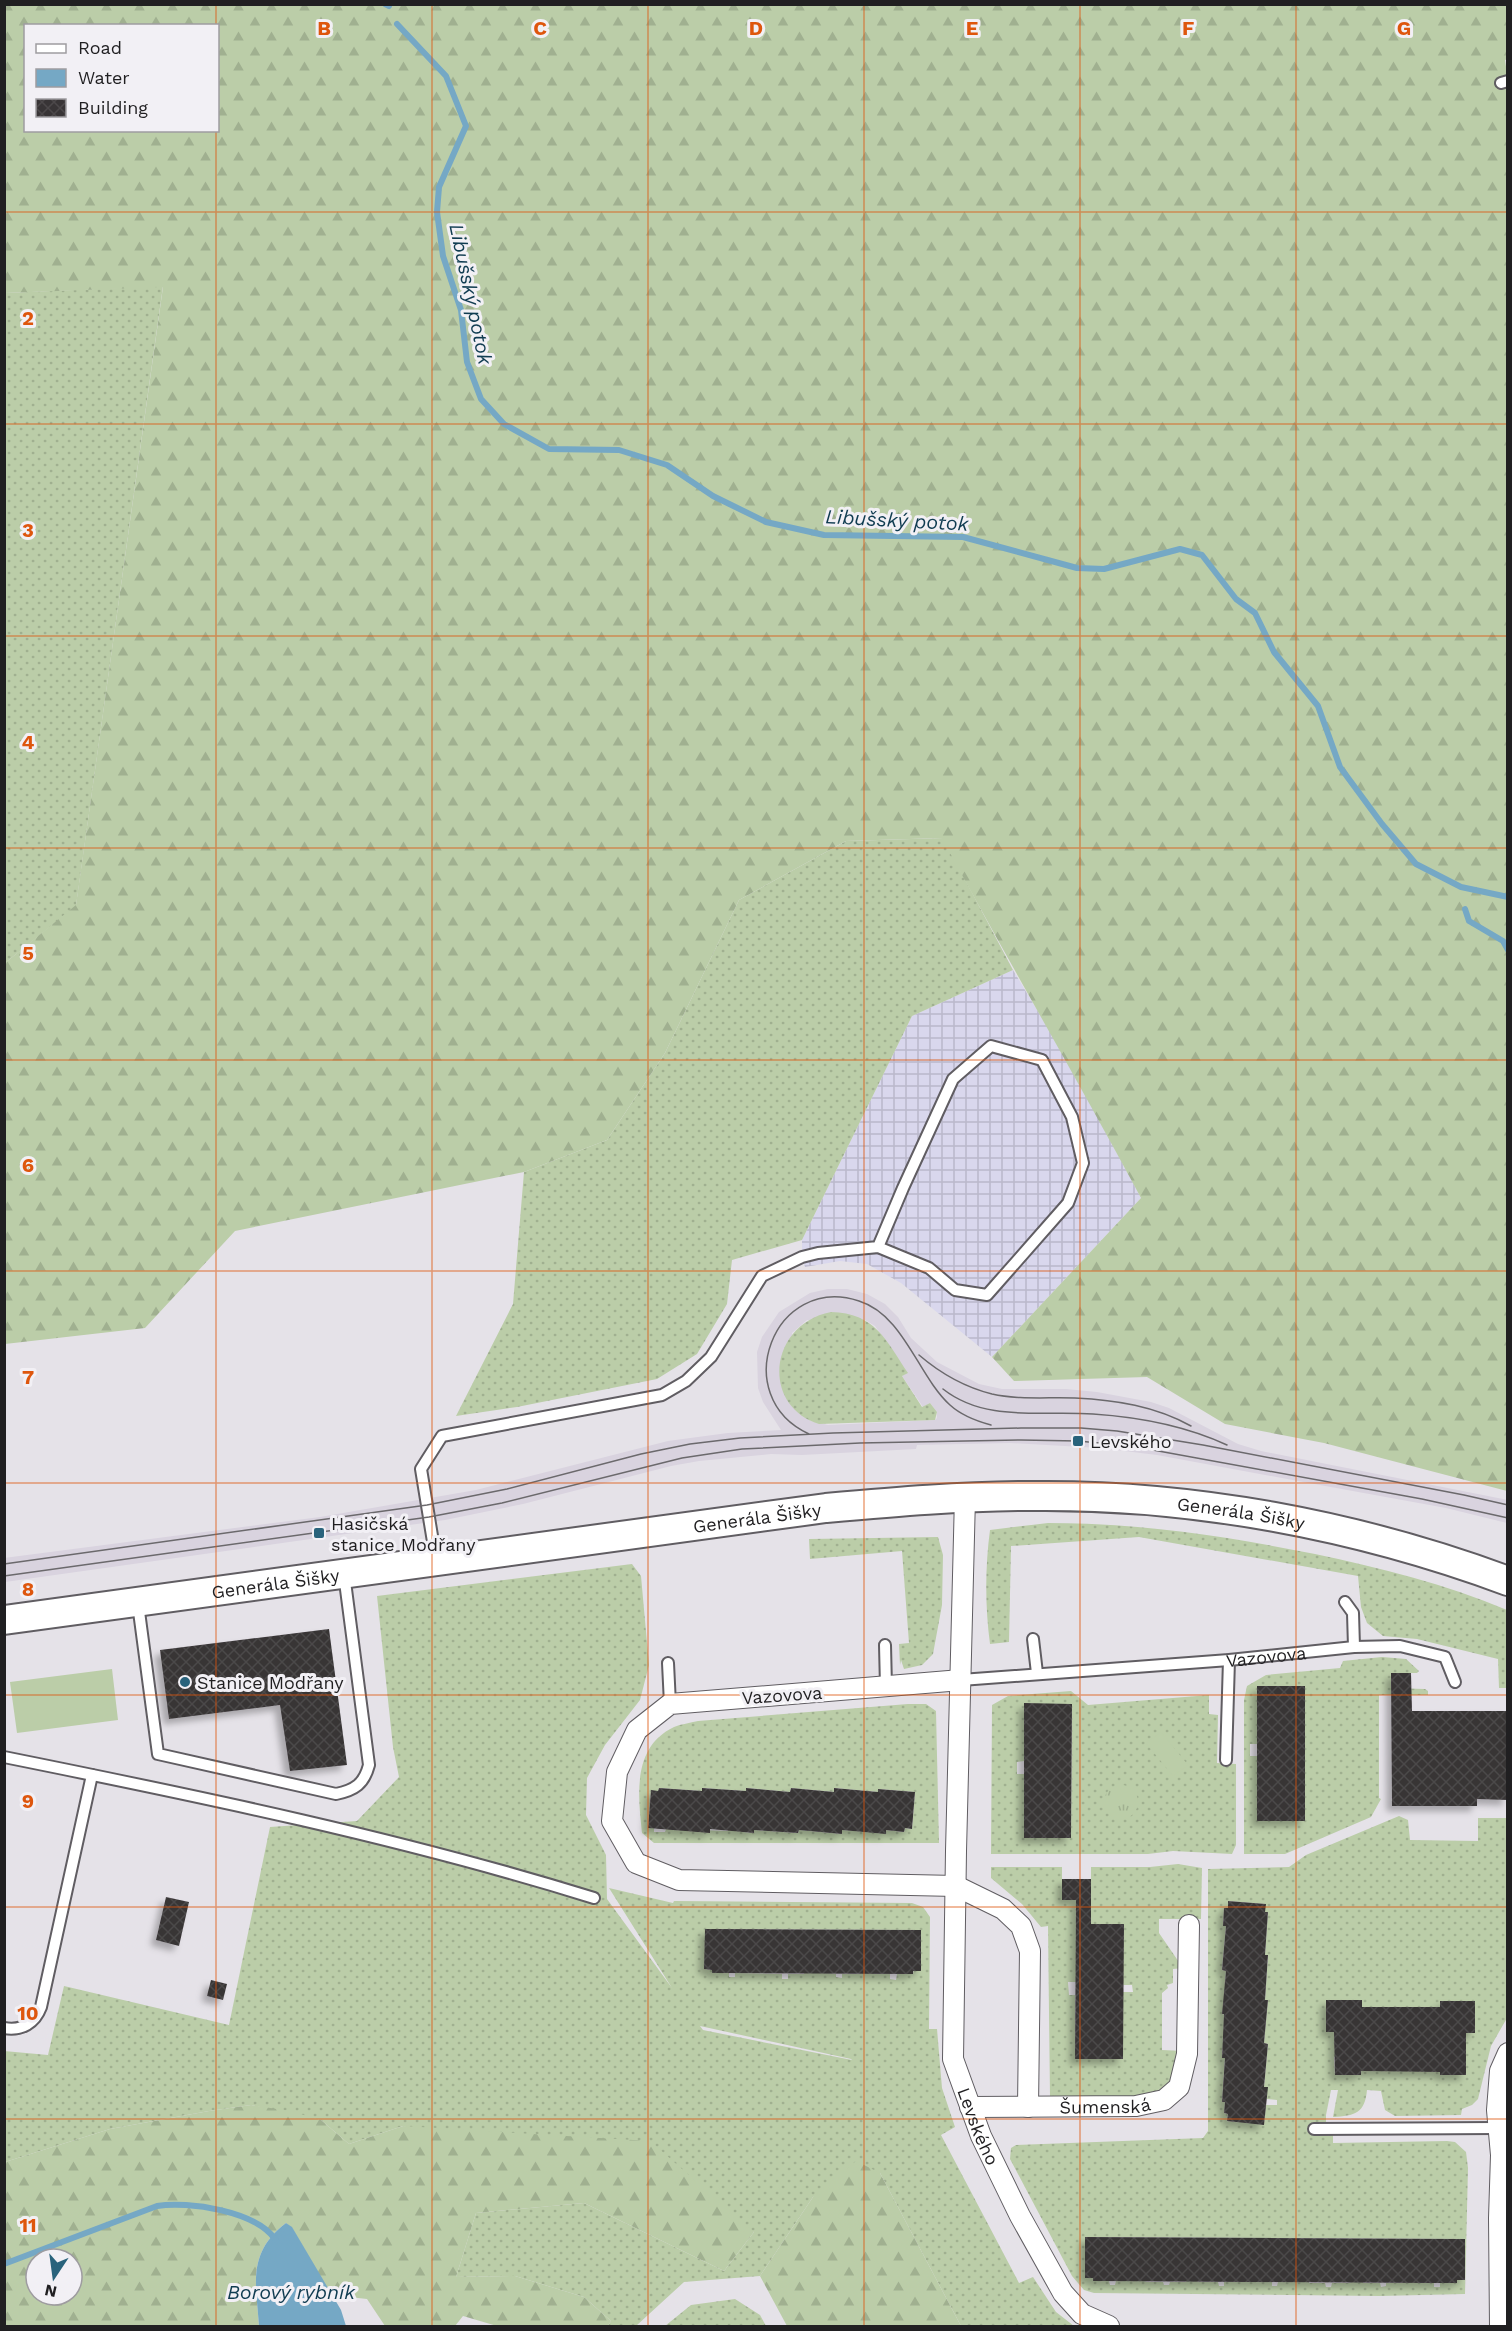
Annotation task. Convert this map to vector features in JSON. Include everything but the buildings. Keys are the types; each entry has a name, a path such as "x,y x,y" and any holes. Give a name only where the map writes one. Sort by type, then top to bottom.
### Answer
{"main road":[{"name":"Generála Šišky","path":"4,1620 826,1508 966,1497 1085,1497 1231,1510 1366,1538 1508,1581"}],"street":[{"name":"Levského","path":"966,1497 954,2059 981,2136 1020,2216 1063,2294 1082,2314 1109,2326"},
{"name":"Vazovova","path":"670,1704 961,1680"},
{"path":"670,1704 637,1730 617,1772 612,1821 636,1863 679,1880 956,1886 1003,1909 1021,1926 1030,1951 1028,2107"},
{"name":"Šumenská","path":"970,2107 1136,2106 1164,2100 1179,2087 1187,2054 1189,1925"},
{"path":"1500,2326 1501,2155 1497,2128 1499,2081 1508,2053"}],"lane":[{"path":"436,1561 421,1469 442,1436 662,1395 686,1381 711,1357 762,1275 810,1255 878,1247 929,1268 955,1290 987,1295 1068,1203 1083,1163 1072,1117 1042,1060 992,1047 953,1079 878,1247"},
{"path":"138,1602 158,1754 336,1794 353,1790 366,1779 369,1765 344,1573"},
{"path":"1345,1602 1353,1613 1354,1647"},
{"path":"1033,1639 1037,1673"},
{"path":"885,1645 886,1687"},
{"name":"Vazovova","path":"961,1680 1228,1660 1354,1647 1400,1646 1445,1657 1455,1682"},
{"path":"1226,1760 1228,1660"},
{"path":"668,1664 670,1704"},
{"path":"4,1757 285,1815 513,1873 594,1898"},
{"path":"4,2028 19,2028 29,2024 37,2017 41,2007 92,1775"},
{"path":"1314,2129 1497,2128"}],"shaded area":[{"path":"1013,970 1069,1063 1141,1198 992,1357 901,1283 867,1264 840,1261 805,1267 802,1257 802,1240 912,1016"},
{"path":"828,1289 847,1289 867,1294 885,1304 898,1317 911,1338 937,1362 979,1384 1002,1389 1066,1389 1097,1392 1151,1402 1169,1408 1238,1444 1261,1451 1508,1500 1507,1523 1446,1508 1157,1455 1100,1448 1010,1443 917,1445 916,1449 802,1455 771,1454 699,1461 523,1504 445,1520 5,1582 4,1558 320,1517 476,1490 668,1441 728,1433 781,1430 763,1402 758,1388 757,1352 762,1337 779,1312 810,1293","holes":["807,1320 865,1320 875,1326 907,1372 902,1376 923,1407 930,1403 937,1412 935,1420 828,1425 811,1421 791,1405 792,1333"]}],"green space":[{"path":"4,5 1507,5 1508,59 1505,60 1508,80 1507,1491 1324,1443 1225,1424 1147,1377 1014,1381 992,1357 1141,1198 942,838 846,841 739,900 665,1053 607,1140 524,1172 235,1231 145,1328 5,1344 5,963 76,905 163,287 5,293"},
{"path":"163,286 76,906 5,963 5,293"},
{"path":"943,838 1013,970 912,1016 802,1240 732,1260 727,1304 697,1354 657,1379 517,1407 456,1416 513,1304 524,1172 607,1140 665,1053 739,900 846,841"},
{"path":"831,1312 858,1317 878,1330 908,1373 902,1376 922,1407 930,1403 937,1412 935,1420 819,1424 800,1414 787,1400 781,1383 780,1365 784,1348 795,1332 810,1319"},
{"path":"1048,1523 1149,1528 1248,1542 1364,1565 1460,1592 1507,1610 1507,1688 1499,1688 1498,1659 1417,1639 1383,1636 1367,1623 1361,1607 1358,1576 1139,1537 1011,1546 1009,1642 990,1644 986,1587 990,1530"},
{"path":"938,1537 943,1555 942,1605 933,1654 922,1665 904,1669 901,1660 900,1665 899,1644 909,1643 902,1551 810,1559 809,1539"},
{"path":"632,1564 641,1576 649,1665 640,1700 605,1745 587,1778 586,1815 606,1855 607,1899 672,1988 609,1888 673,1903 674,1901 912,1903 923,1907 930,1917 929,2029 937,2029 942,2088 955,2127 941,2135 1019,2283 1033,2277 1056,2312 1074,2326 961,2326 880,2173 813,2197 760,2276 684,2282 636,2326 608,2326 611,2321 584,2297 515,2276 456,2277 476,2213 584,2203 724,2271 754,2232 403,2126 349,2144 321,2120 251,2105 110,2129 5,2162 4,2051 48,2055 64,1986 229,2025 270,1827 357,1821 399,1777 393,1747 377,1596","holes":["705,1929 920,1930 913,1974 897,1974 896,1980 890,1979 890,1974 874,1974 873,1971 842,1974 842,1978 836,1977 836,1974 805,1970 804,1974 788,1974 788,1979 782,1979 782,1974 735,1973 735,1977 729,1977 729,1973 712,1973 712,1970 705,1969","700,2026 851,2059 852,2060 703,2030"]},
{"path":"1382,1657 1406,1659 1419,1671 1417,1673 1391,1673 1391,1688 1428,1691 1428,1695 1379,1695 1379,1798 1381,1799 1371,1817 1285,1854 1244,1854 1244,1700 1247,1686 1266,1675 1340,1668 1343,1661","holes":["1258,1686 1305,1686 1257,1756 1250,1756 1250,1744 1257,1744"]},
{"path":"112,1669 118,1720 17,1733 10,1682"},
{"path":"1071,1691 1088,1705 1209,1695 1209,1714 1218,1715 1217,1763 1236,1764 1236,1845 1232,1854 1173,1851 1148,1854 991,1854 992,1705 1008,1696","holes":["1024,1704 1072,1704 1071,1838 1024,1838 1024,1774 1017,1774 1017,1762 1024,1761"]},
{"path":"926,1704 936,1711 939,1843 654,1843 642,1833 639,1788 644,1759 660,1736 674,1727 698,1721","holes":["659,1788 702,1791 703,1788 746,1791 747,1788 790,1792 791,1788 834,1792 835,1788 878,1792 879,1789 915,1792 912,1829 905,1828 904,1832 886,1830 886,1833 842,1830 842,1834 799,1830 798,1833 754,1830 754,1833 728,1827 728,1831 666,1829 665,1832 654,1832 654,1828 648,1827 651,1791 658,1791"]},
{"path":"1161,1732 1188,1765 1173,1776 1146,1743"},
{"path":"1121,1785 1133,1790 1138,1802 1133,1814 1121,1819 1109,1814 1104,1802 1109,1790"},
{"path":"1399,1816 1408,1820 1410,1840 1478,1841 1478,1818 1507,1818 1507,2018 1491,2046 1478,2099 1472,2105 1462,2109 1461,2115 1395,2116 1385,2110 1381,2091 1367,2090 1364,2104 1358,2112 1333,2117 1338,2090 1331,2090 1326,2115 1326,2134 1333,2135 1333,2143 1447,2141 1455,2142 1466,2152 1468,2168 1465,2294 1379,2296 1094,2293 1084,2290 1072,2276 1010,2159 1011,2148 1016,2145 1203,2138 1208,2131 1208,1869 1289,1867 1306,1855","holes":["1229,1901 1265,1904 1265,1912 1268,1912 1265,1955 1268,1956 1265,2000 1268,2000 1264,2043 1268,2044 1264,2087 1267,2099 1277,2100 1277,2105 1266,2105 1264,2124 1227,2121 1228,2114 1224,2113 1225,2102 1222,2102 1225,2058 1222,2058 1222,2054 1226,2015 1222,2014 1228,1982 1225,1981 1226,1971 1222,1970 1226,1926 1223,1926 1224,1909 1228,1908","1440,2001 1475,2001 1475,2033 1458,2033 1458,2057 1466,2057 1466,2075 1457,2075 1457,2072 1440,2075 1440,2033 1362,2032 1361,2075 1335,2075 1334,2057 1343,2056 1343,2032 1326,2032 1362,2007 1440,2007","1085,2237 1465,2239 1465,2280 1457,2280 1456,2283 1440,2283 1440,2287 1434,2287 1434,2283 1418,2283 1417,2280 1386,2283 1386,2286 1381,2287 1380,2283 1363,2283 1363,2279 1348,2283 1332,2283 1331,2287 1326,2287 1325,2283 1309,2283 1309,2279 1278,2282 1277,2286 1272,2286 1272,2282 1241,2279 1240,2282 1224,2282 1224,2286 1219,2286 1218,2282 1186,2279 1186,2282 1170,2282 1169,2285 1164,2285 1163,2282 1147,2282 1132,2278 1132,2281 1116,2281 1115,2285 1110,2285 1109,2281 1093,2281 1093,2278 1085,2278"]},
{"path":"1178,1864 1202,1868 1201,1919 1159,1919 1159,1933 1183,1968 1173,1969 1173,1983 1167,1985 1168,1988 1162,1993 1162,2050 1183,2051 1173,2081 1156,2093 1143,2096 1050,2097 1048,1926 1041,1927 1022,1904 991,1878 991,1867 1062,1867 1062,1899 1091,1900 1091,1867 1150,1867","holes":["1076,1924 1123,1924 1123,1985 1132,1985 1133,1992 1123,1992 1075,2059 1075,1995 1069,1995 1068,1982 1076,1982"]},
{"path":"251,2105 290,2111 321,2120 349,2144 403,2126 650,2141 754,2232 724,2271 584,2203 476,2213 456,2277 515,2276 584,2297 611,2321 608,2326 497,2326 463,2316 455,2326 385,2326 367,2299 331,2295 292,2228 286,2223 274,2234 260,2257 256,2282 259,2326 5,2326 5,2162 110,2129"},
{"path":"856,2161 880,2173 961,2326 787,2326 760,2276 813,2197"},
{"path":"735,2299 760,2315 766,2326 665,2326 691,2305"}],"water":[{"name":"Borový rybník","path":"286,2223 292,2227 341,2310 346,2326 259,2326 256,2282 260,2257 274,2234"}],"waterway":[{"name":"Libušský potok","path":"385,4 389,6"},
{"name":"Libušský potok","path":"397,24 446,76 466,126 439,187 437,212 443,256 461,310 467,362 481,399 504,424 549,449 619,450 667,465 713,496 766,522 824,535 963,537 1077,568 1104,569 1180,549 1202,555 1236,599 1255,613 1274,652 1318,706 1340,767 1382,824 1416,864 1461,887 1508,897"},
{"path":"1465,909 1469,921 1503,941 1508,950"},
{"path":"4,2264 157,2206 186,2205 220,2210 253,2221 266,2229 275,2239"}],"tram line":[{"path":"809,1434 784,1416 770,1393 766,1368 771,1343 784,1321 804,1305 829,1297 859,1301 875,1308 899,1332 939,1393 950,1405 969,1418 991,1425"},
{"path":"919,1355 953,1379 992,1394 1120,1402 1163,1413 1191,1426"},
{"path":"943,1389 960,1400 996,1411 1127,1417 1162,1423 1227,1445"},
{"path":"4,1564 427,1505 507,1489 641,1454 690,1444 740,1438 833,1433 1021,1428 1081,1428 1117,1431 1203,1445 1508,1505"},
{"path":"4,1576 429,1517 502,1503 682,1458 742,1449 860,1443 1021,1440 1078,1441 1131,1446 1422,1499 1508,1518"}],"place":[{"name":"Levského","path":"1078,1441"},
{"name":"Hasičská stanice Modřany","path":"319,1533"},
{"name":"Stanice Modřany","path":"185,1682"}]}
